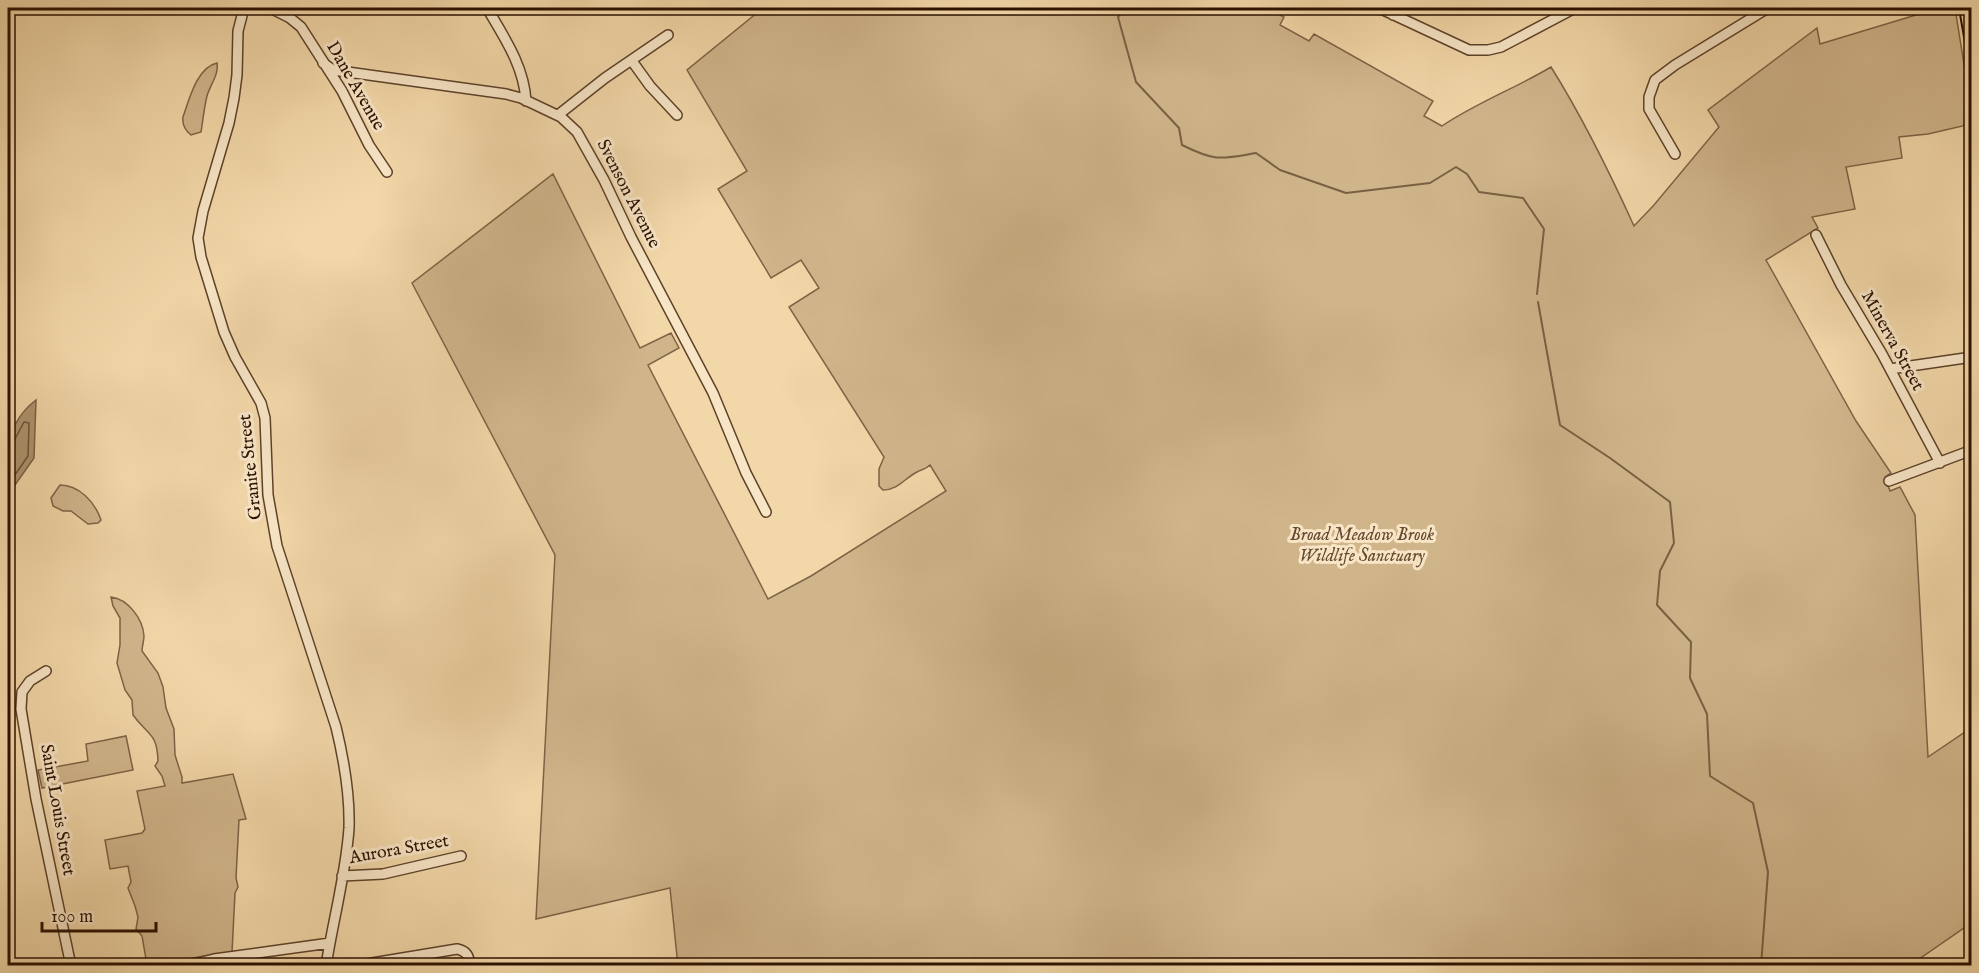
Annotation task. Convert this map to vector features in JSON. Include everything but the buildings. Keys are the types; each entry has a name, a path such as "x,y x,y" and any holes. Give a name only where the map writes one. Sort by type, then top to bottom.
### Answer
{"main road":[{"path":"1965,8 1971,48"}],"street":[{"name":"Granite Street","path":"244,8 238,31 234,98 229,123 200,220 198,238 201,257 224,332 235,357 261,402 265,418 268,495 277,546 336,728 343,757 349,828 326,966"},
{"name":"Dane Avenue","path":"270,8 301,27 342,91 369,145 387,172"},
{"path":"487,8 516,57 525,84 526,101"},
{"path":"1379,8 1469,50 1501,47 1575,8"},
{"path":"1393,15 1407,8"},
{"path":"1675,154 1649,109 1650,91 1655,80 1675,65 1768,8"},
{"path":"558,116 605,78 668,35"},
{"path":"632,61 650,87 677,116"},
{"name":"Svenson Avenue","path":"323,63 333,70 506,94 558,116 577,132 713,393 746,473 766,512"},
{"name":"Minerva Street","path":"1816,235 1841,285 1890,369 1940,463"},
{"path":"1890,369 1971,357"},
{"path":"1889,481 1971,450"},
{"name":"Saint Louis Street","path":"46,671 30,681 22,692 21,709 36,799 71,966"},
{"name":"Aurora Street","path":"342,876 383,874 461,856"},
{"path":"185,966 214,959 330,943"},
{"path":"354,966 442,950 460,949 467,953 470,966"}],"green space":[{"name":"Broad Meadow Brook Wildlife Sanctuary","path":"763,8 1266,8 1284,17 1280,25 1309,41 1314,34 1433,101 1424,116 1442,126 1551,67 1595,145 1634,226 1719,127 1708,110 1817,28 1820,44 1939,8 1955,8 1966,77 1967,125 1928,134 1899,137 1902,158 1846,167 1855,209 1812,217 1818,228 1766,260 1856,421 1891,473 1885,477 1890,491 1900,487 1915,515 1928,757 1971,728 1971,923 1909,966 678,966 670,888 536,919 555,555 412,283 553,174 640,348 671,333 679,348 648,365 768,599 811,576 946,491 930,465 893,488 883,490 879,486 879,469 884,457 789,307 819,288 801,260 771,278 718,189 747,171 687,70"},
{"path":"217,63 216,76 207,96 201,132 191,135 183,122 188,102 199,77 210,66"},
{"path":"60,485 80,491 95,507 101,520 98,523 88,524 71,511 63,511 53,506 51,498"},
{"path":"111,597 129,606 141,623 144,636 142,651 158,673 163,687 166,708 174,729 175,755 182,783 233,774 246,819 239,820 236,878 238,887 235,893 232,952 147,965 142,936 136,929 138,917 128,888 131,882 128,866 110,869 105,840 142,833 145,829 137,791 165,786 155,766 158,761 154,739 133,715 132,700 125,690 117,663 120,618"},
{"path":"126,736 133,770 42,788 38,770 88,761 86,744"}],"water":[{"path":"36,400 34,458 8,495 7,468 12,431 25,410"}],"waterway":[{"path":"1126,8 1118,17 1136,82 1179,128 1182,145 1219,158 1256,153 1280,170 1346,193 1430,183 1456,167 1467,174 1479,192 1523,198 1544,229 1537,294"},
{"path":"1538,302 1560,425 1670,502 1674,543 1660,571 1657,605 1691,642 1690,678 1707,714 1710,776 1753,803 1768,872 1761,966"}]}
